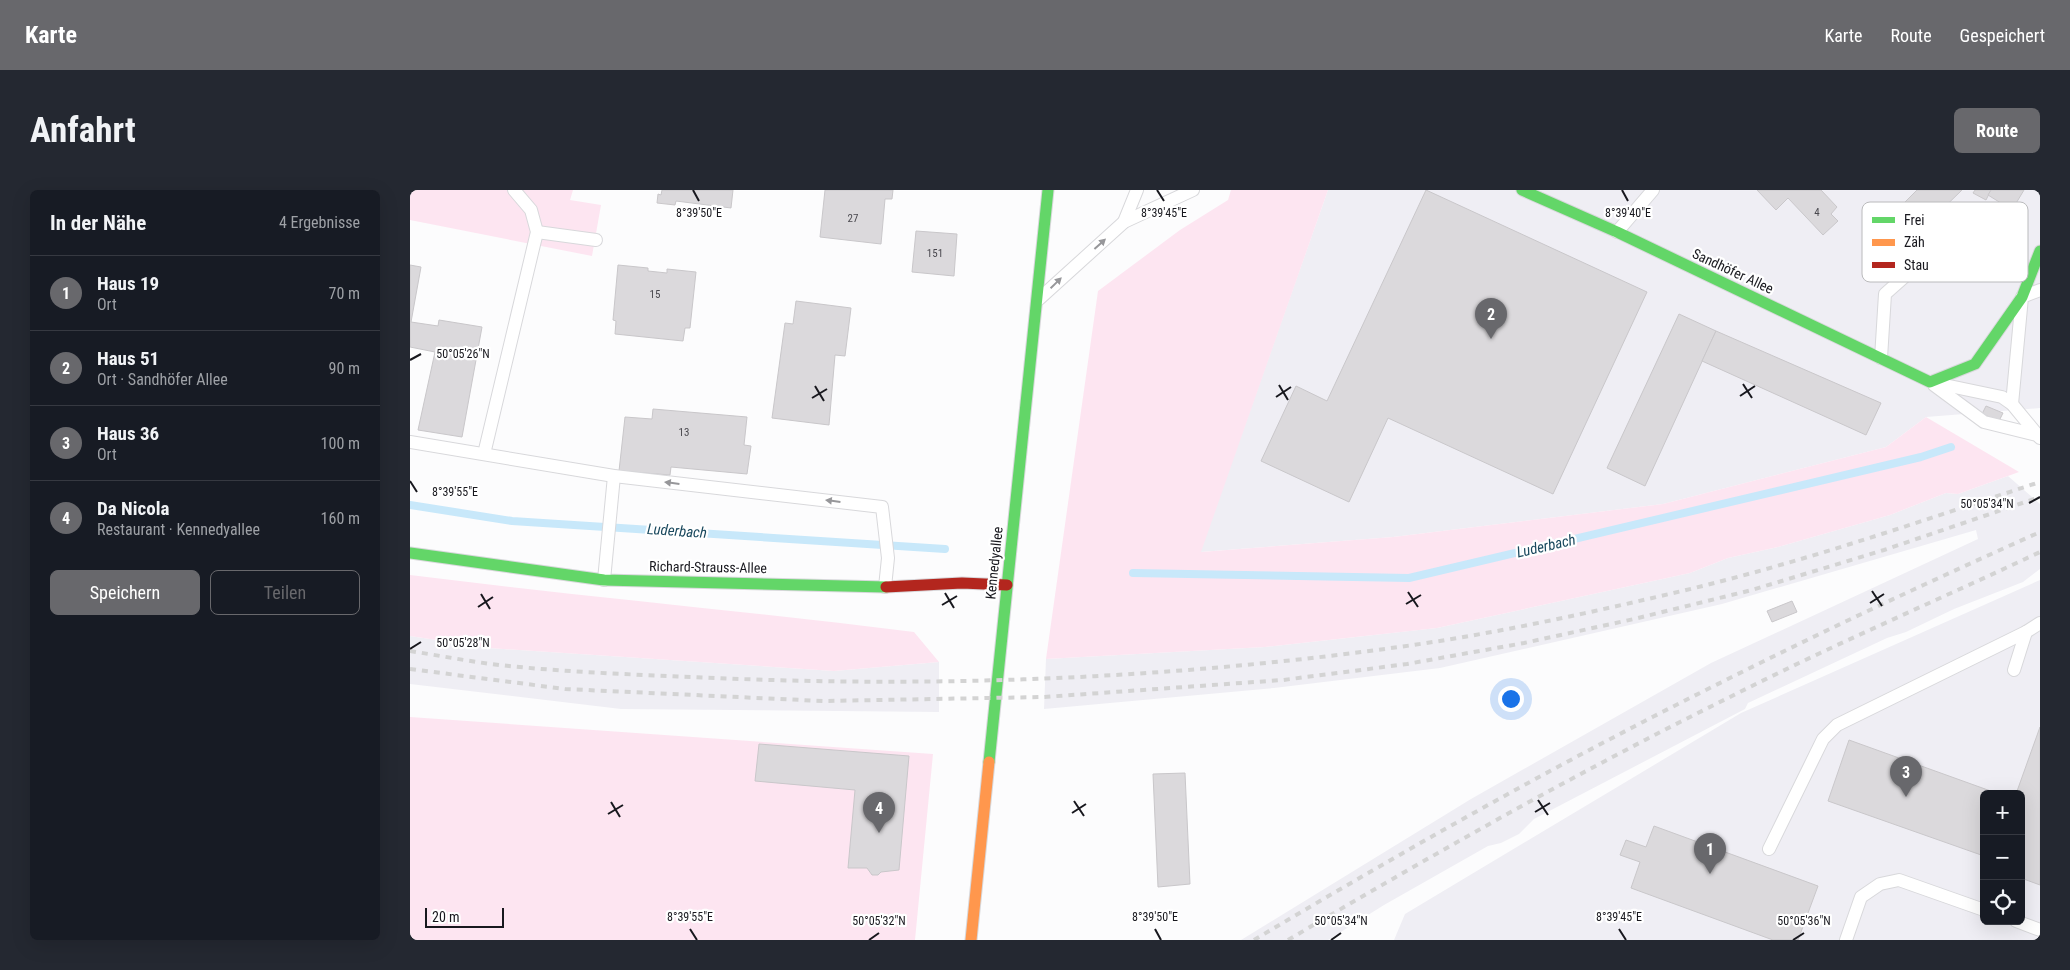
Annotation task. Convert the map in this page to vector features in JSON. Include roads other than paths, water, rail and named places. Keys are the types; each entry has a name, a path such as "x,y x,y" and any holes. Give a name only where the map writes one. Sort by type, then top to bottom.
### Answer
{"street":[{"name":"Kennedyallee","path":"971,940 1048,190"},
{"name":"Sandhöfer Allee","path":"1522,190 1617,232 1930,382"},
{"path":"1930,382 1975,364 2022,297 2040,252"},
{"name":"Richard-Strauss-Allee","path":"410,553 604,580 885,586 962,583 1007,585"}],"lane":[{"path":"484,454 537,232 531,210 514,190"},
{"path":"1124,222 1137,190"},
{"path":"1036,302 1124,222 1193,190"},
{"path":"1617,232 1653,190"},
{"path":"537,232 596,240"},
{"path":"1881,358 1885,294 1899,282"},
{"path":"2012,404 2022,297 2040,290"},
{"path":"1930,382 2002,397 2012,404 2039,436"},
{"path":"1930,382 1984,422 2039,436"},
{"path":"410,442 614,476 882,506 888,558 885,586"},
{"path":"604,580 614,476"},
{"path":"1769,849 1823,739 1837,726 2026,632 2040,623"},
{"path":"2014,670 2026,632"},
{"path":"1846,940 1861,897 1880,884 1899,880 1980,909"},
{"path":"2025,924 2040,930"}],"waterway":[{"name":"Luderbach","path":"1133,573 1409,578 1921,457 1951,447"},
{"name":"Luderbach","path":"410,505 512,521 945,549"}],"railway":[{"path":"410,651 497,665 561,670 664,676 890,682 978,681 1153,673 1327,656 1480,634 1548,621 1728,580 1818,554 2040,482"},
{"path":"410,669 565,689 823,701 1044,697 1283,680 1407,664 1524,643 1634,619 1752,590 1884,550 2040,497"},
{"path":"1254,940 1485,806 1662,712 1761,662 2040,532"},
{"path":"1288,940 1506,815 1672,726 1805,660 2040,552"}],"place":[{"name":"Haus 51","path":"1491,339"},
{"name":"Haus 36","path":"1906,797"},
{"name":"Da Nicola","path":"879,833"},
{"name":"Haus 19","path":"1710,874"}]}
